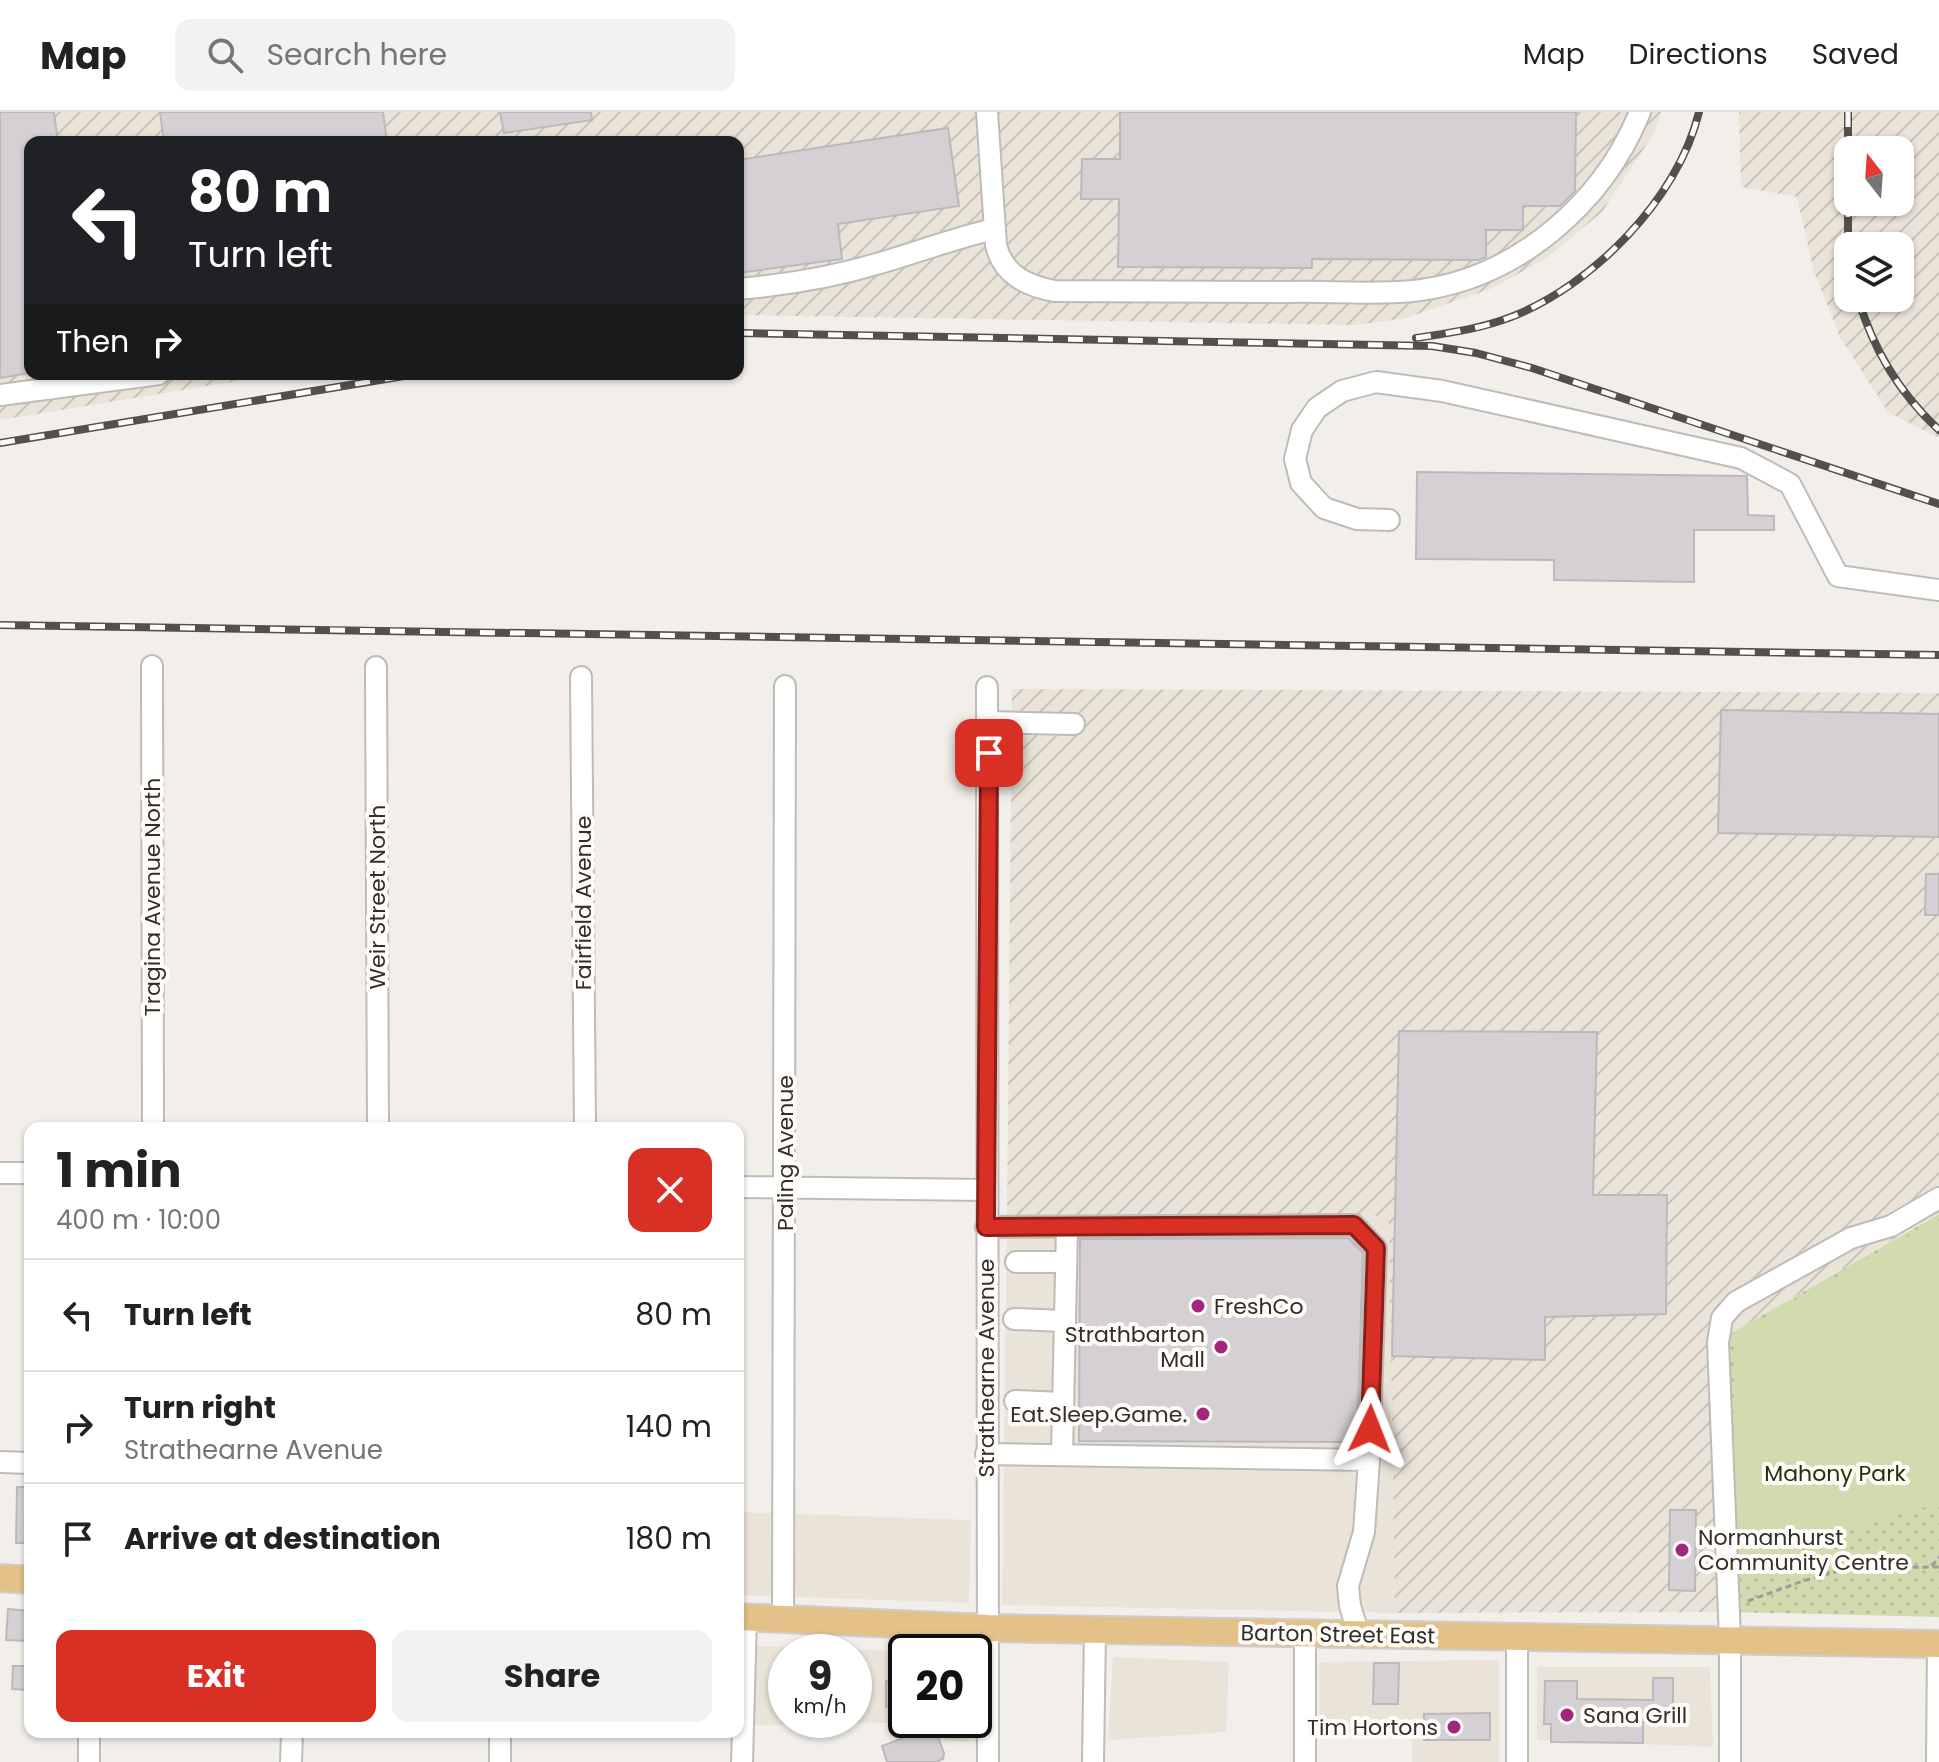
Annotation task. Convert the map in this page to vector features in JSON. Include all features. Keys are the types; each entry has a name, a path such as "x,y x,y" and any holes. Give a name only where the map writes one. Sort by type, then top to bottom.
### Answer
{"main road":[{"path":"0,1578 24,1580"},
{"name":"Barton Street East","path":"744,1618 988,1628 1938,1644"}],"street":[{"path":"987,112 994,229 999,257 1017,278 1035,288 1055,291 1413,291 1456,282 1499,265 1534,245 1573,213 1598,187 1628,142 1640,112"},
{"path":"744,289 779,286 878,264 949,240 994,229"},
{"path":"0,395 114,380"},
{"path":"1389,520 1357,519 1324,508 1301,483 1295,459 1302,430 1317,408 1342,391 1376,382 1442,391 1741,458 1790,484 1838,576 1939,590"},
{"name":"Tragina Avenue North","path":"152,666 153,1122"},
{"name":"Weir Street North","path":"376,667 378,1122"},
{"name":"Fairfield Avenue","path":"581,677 585,1122"},
{"name":"Paling Avenue","path":"783,1619 785,686"},
{"name":"Strathearne Avenue","path":"987,687 988,1762"},
{"path":"989,722 1074,724"},
{"path":"0,1173 24,1173"},
{"path":"744,1187 986,1190"},
{"path":"1730,1762 1730,1639 1718,1342 1722,1318 1736,1302 1851,1238 1891,1226 1939,1198"},
{"path":"986,1227 1354,1225 1376,1248 1364,1532 1348,1586 1350,1606 1359,1635"},
{"path":"1062,1455 1067,1227"},
{"path":"1016,1262 1066,1262"},
{"path":"1014,1319 1065,1321"},
{"path":"1015,1401 1063,1403"},
{"path":"986,1454 1369,1460"},
{"path":"0,1462 24,1463"},
{"path":"1093,1762 1095,1630"},
{"path":"1305,1634 1305,1762"},
{"path":"1517,1637 1517,1762"},
{"path":"1937,1762 1938,1644"},
{"path":"89,1738 89,1762"},
{"path":"291,1762 292,1738"},
{"path":"500,1738 500,1762"},
{"path":"741,1738 742,1762"}],"path":[{"path":"1932,1566 1939,1557"},
{"path":"1747,1602 1849,1568 1939,1567"}],"shaded area":[{"path":"0,112 1661,112 1654,133 1602,212 1548,257 1493,288 1406,318 1357,325 744,315 744,136 24,136 24,380 243,380 0,420"},
{"path":"1739,112 1939,112 1939,438 1888,412 1841,339 1814,272 1797,197 1741,187"},
{"path":"1012,689 1939,693 1939,1213 1730,1334 1733,1612 1395,1613 1389,1216 1007,1218"},
{"path":"1390,1216 1395,1613 1002,1605 1007,1218"},
{"path":"744,1512 971,1520 969,1603 744,1595"},
{"path":"744,1645 768,1646 768,1725 744,1724"},
{"path":"872,1650 888,1651 888,1723 872,1723"},
{"path":"1113,1657 1229,1662 1226,1732 1108,1740"},
{"path":"1499,1660 1499,1762 1412,1762 1412,1734 1320,1735 1319,1662"},
{"path":"1537,1667 1710,1667 1713,1747 1537,1740"},
{"path":"969,1738 969,1742 944,1740"}],"green space":[{"name":"Mahony Park","path":"1939,1214 1939,1617 1733,1612 1730,1334"},
{"name":"Mahony Park","path":"1936,1220 1939,1231 1939,1503 1736,1565 1736,1334"}],"building":[{"path":"0,112 54,112 57,136 24,136 24,374 0,378"},
{"path":"160,112 383,112 386,136 163,136"},
{"path":"500,112 591,112 592,120 504,133"},
{"path":"1120,112 1576,112 1575,191 1560,206 1523,206 1523,230 1486,230 1486,257 1479,260 1312,259 1312,268 1118,267 1119,199 1081,199 1082,159 1120,159"},
{"path":"948,128 959,206 838,224 842,259 744,272 744,159"},
{"path":"1417,472 1747,476 1748,515 1774,516 1774,530 1694,530 1694,582 1554,580 1554,560 1416,559"},
{"path":"1721,710 1939,714 1939,837 1718,833"},
{"path":"1926,874 1939,874 1939,915 1925,915"},
{"path":"1399,1031 1597,1032 1593,1195 1667,1195 1666,1314 1545,1317 1545,1360 1392,1356"},
{"name":"Strathbarton Mall","path":"1348,1238 1363,1253 1357,1442 1079,1441 1080,1239"},
{"path":"17,1487 24,1487 24,1543 16,1543"},
{"name":"Normanhurst Community Centre","path":"1670,1510 1696,1510 1695,1591 1669,1590"},
{"path":"8,1609 24,1610 24,1641 6,1640"},
{"path":"1374,1663 1399,1663 1398,1704 1373,1704"},
{"path":"13,1666 24,1666 24,1690 12,1689"},
{"path":"1653,1678 1673,1678 1673,1722 1643,1722 1643,1743 1551,1742 1551,1724 1544,1724 1545,1681 1577,1681 1577,1699 1653,1700"},
{"path":"886,1681 888,1681 888,1707"},
{"path":"1490,1713 1490,1740 1424,1740 1424,1714"},
{"path":"903,1738 938,1738 944,1753 943,1759 936,1762 887,1762 882,1746"}],"railway":[{"path":"1416,338 1476,328 1511,317 1542,303 1601,261 1652,207 1688,144 1699,112"},
{"path":"1848,112 1848,232"},
{"path":"1862,312 1880,353 1900,386 1939,430"},
{"path":"744,333 1432,346 1476,353 1532,368 1939,504"},
{"path":"0,443 380,380"},
{"path":"0,625 1939,655"}],"place":[{"name":"FreshCo","path":"1198,1306"},
{"name":"Strathbarton Mall","path":"1221,1347"},
{"name":"Eat.Sleep.Game.","path":"1203,1414"},
{"name":"Normanhurst Community Centre","path":"1682,1550"},
{"name":"Sana Grill","path":"1567,1715"},
{"name":"Tim Hortons","path":"1454,1727"}],"route":[{"path":"989,753 986,1227 1354,1225 1376,1248 1370,1429"}]}
